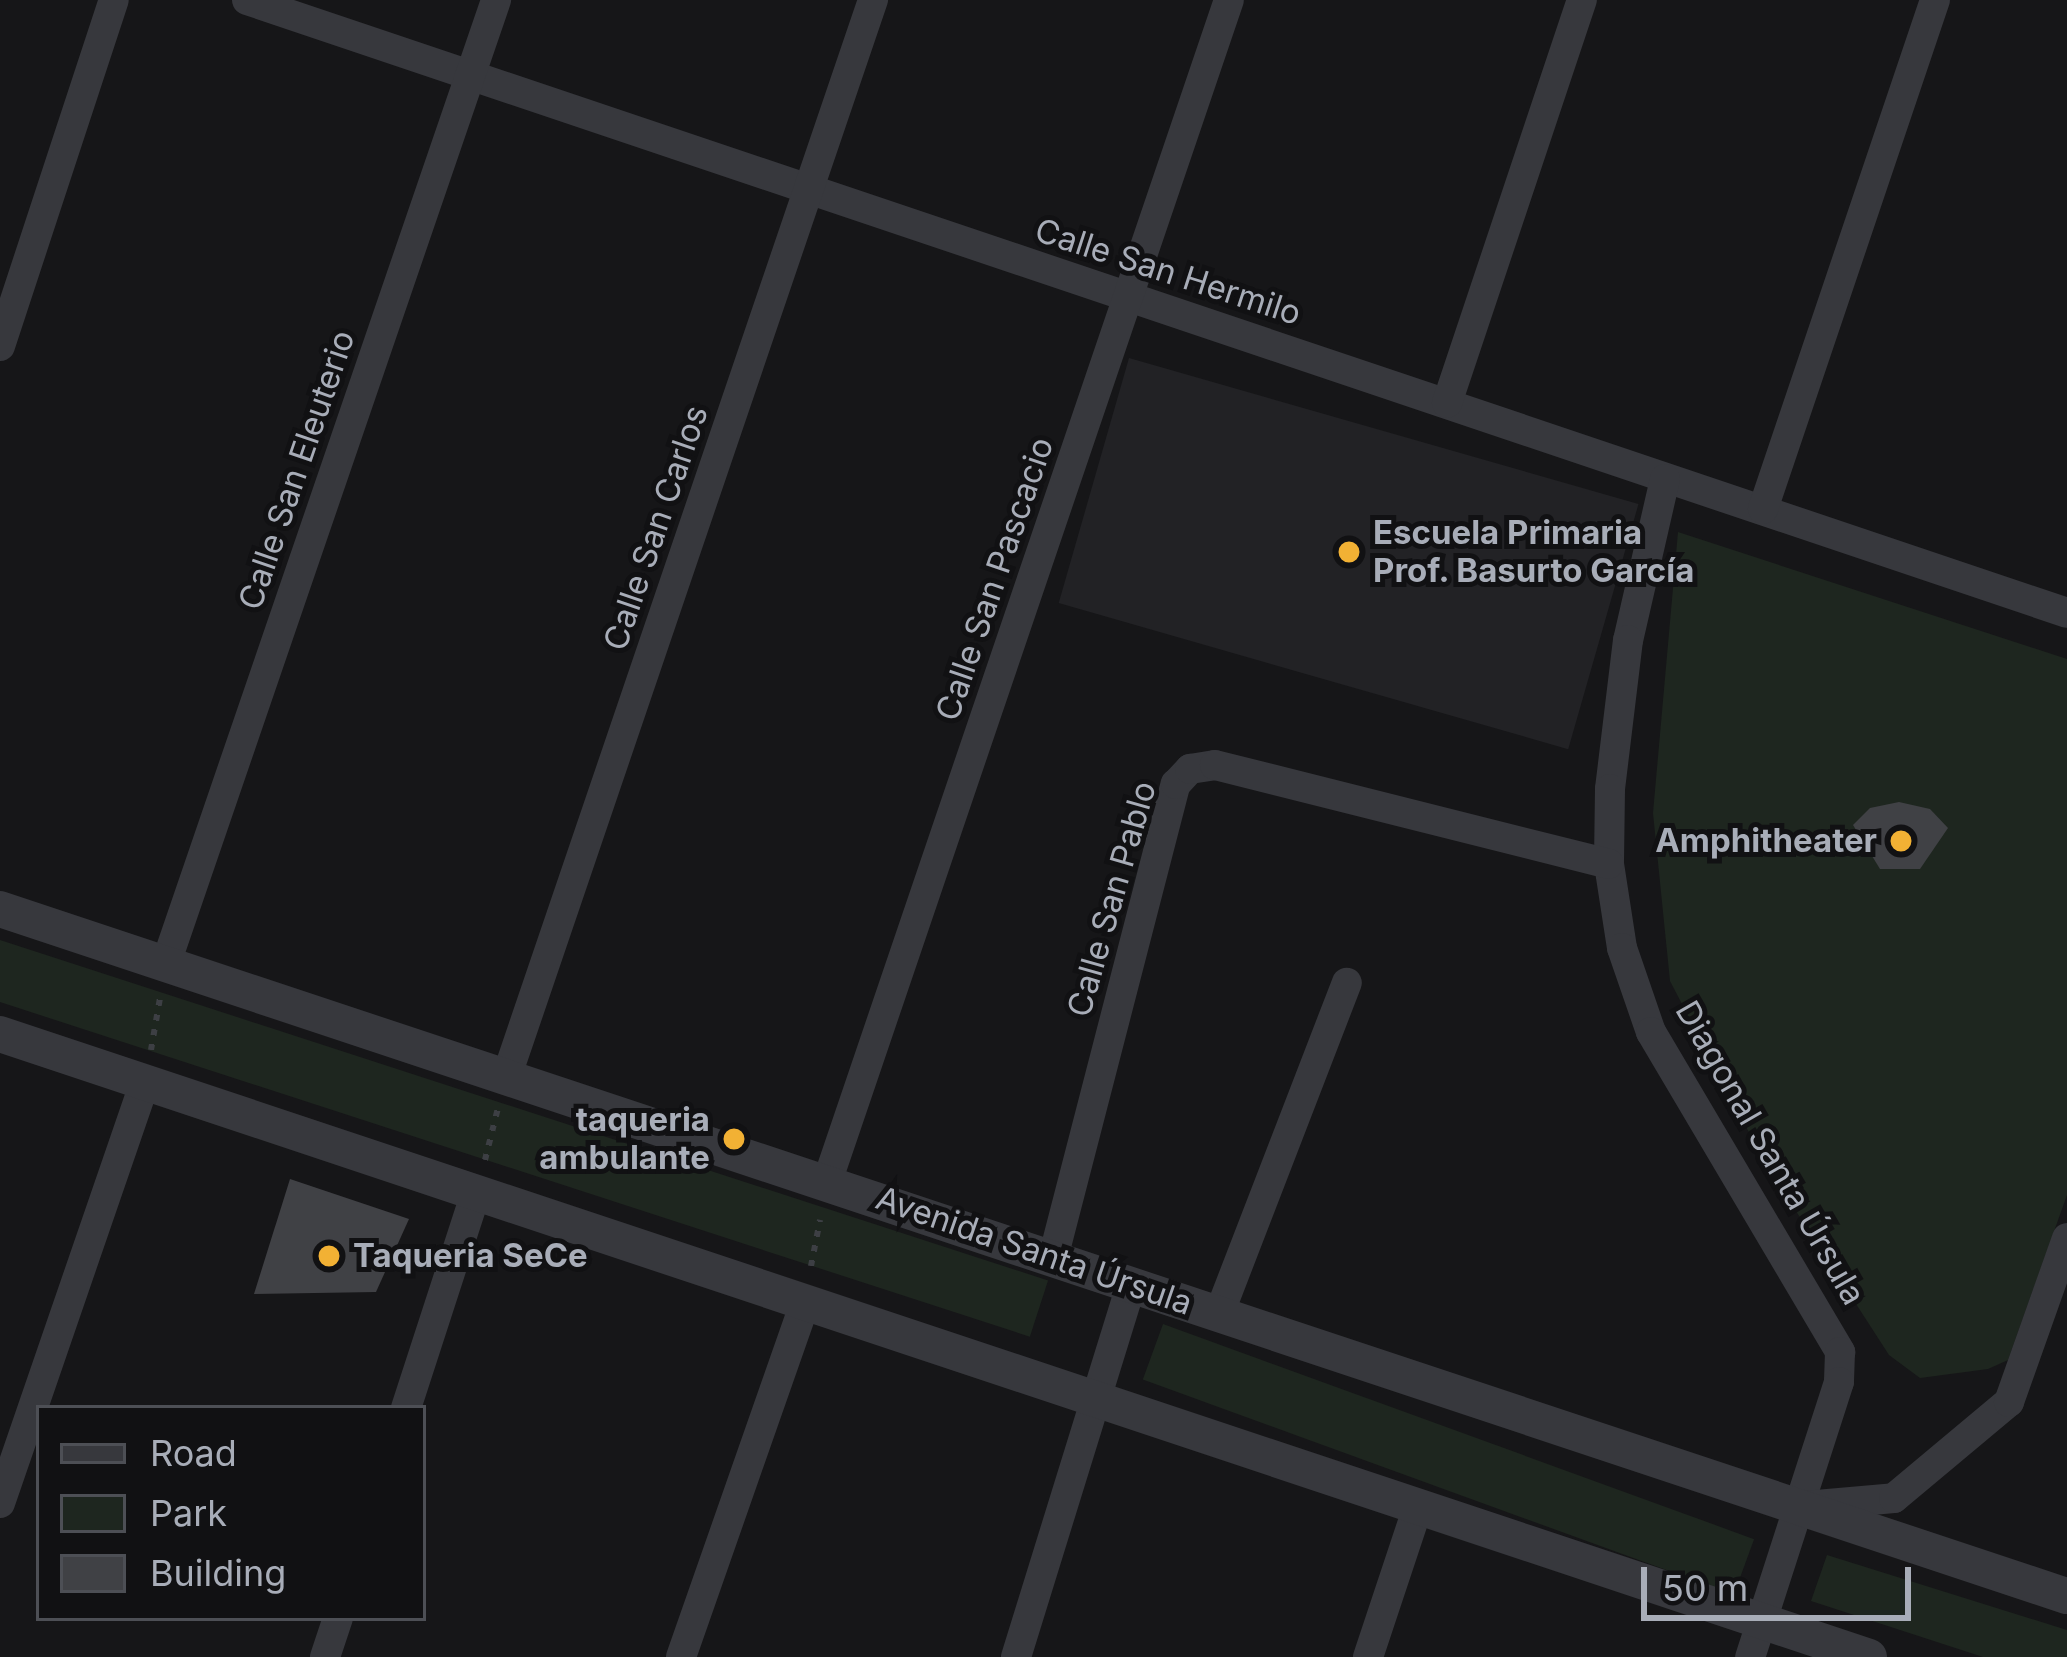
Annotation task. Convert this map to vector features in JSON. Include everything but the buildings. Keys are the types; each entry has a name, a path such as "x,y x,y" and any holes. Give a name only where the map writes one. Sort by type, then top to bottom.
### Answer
{"street":[{"path":"0,346 113,0"},
{"name":"Calle San Hermilo","path":"247,0 2067,613"},
{"name":"Calle San Eleuterio","path":"166,963 496,0"},
{"name":"Calle San Carlos","path":"506,1078 873,0"},
{"name":"Calle San Pascacio","path":"827,1182 1229,0"},
{"path":"1447,403 1582,0"},
{"path":"1763,509 1934,0"},
{"name":"Diagonal Santa Úrsula","path":"1665,479 1628,640 1609,864 1622,949 1651,1032 1840,1352 1839,1382 1756,1640"},
{"name":"Calle San Pablo","path":"1053,1258 1176,784 1190,769 1215,765 1609,864"},
{"name":"Avenida Santa Úrsula","path":"0,909 2067,1596"},
{"path":"1219,1314 1347,982"},
{"path":"0,1034 1416,1514 1756,1640 1869,1657"},
{"path":"0,1503 146,1083"},
{"path":"407,1405 476,1192"},
{"path":"1799,1507 1894,1498 2009,1402 2067,1238"},
{"path":"1016,1657 1131,1286"},
{"path":"681,1657 804,1305"},
{"path":"1368,1657 1416,1514"},
{"path":"325,1657 337,1621"}],"path":[{"path":"146,1083 166,963"},
{"path":"476,1192 506,1078"},
{"path":"804,1305 827,1182"}],"shaded area":[{"name":"Escuela Primaria Prof. Basurto García","path":"1129,358 1638,504 1568,749 1059,603"}],"green space":[{"path":"1678,532 2067,659 2067,1195 2008,1360 1988,1369 1920,1378 1889,1355 1765,1163 1670,981 1653,813"},
{"path":"0,940 1048,1281 1030,1337 0,1002"},
{"path":"1163,1324 1754,1539 1734,1595 1143,1379"},
{"path":"1827,1555 2067,1630 2067,1657 1983,1657 1811,1601"}],"place":[{"name":"Escuela Primaria Prof. Basurto García","path":"1349,552"},
{"name":"Amphitheater","path":"1901,841"},
{"name":"taqueria ambulante","path":"734,1139"},
{"name":"Taqueria SeCe","path":"329,1256"}]}
